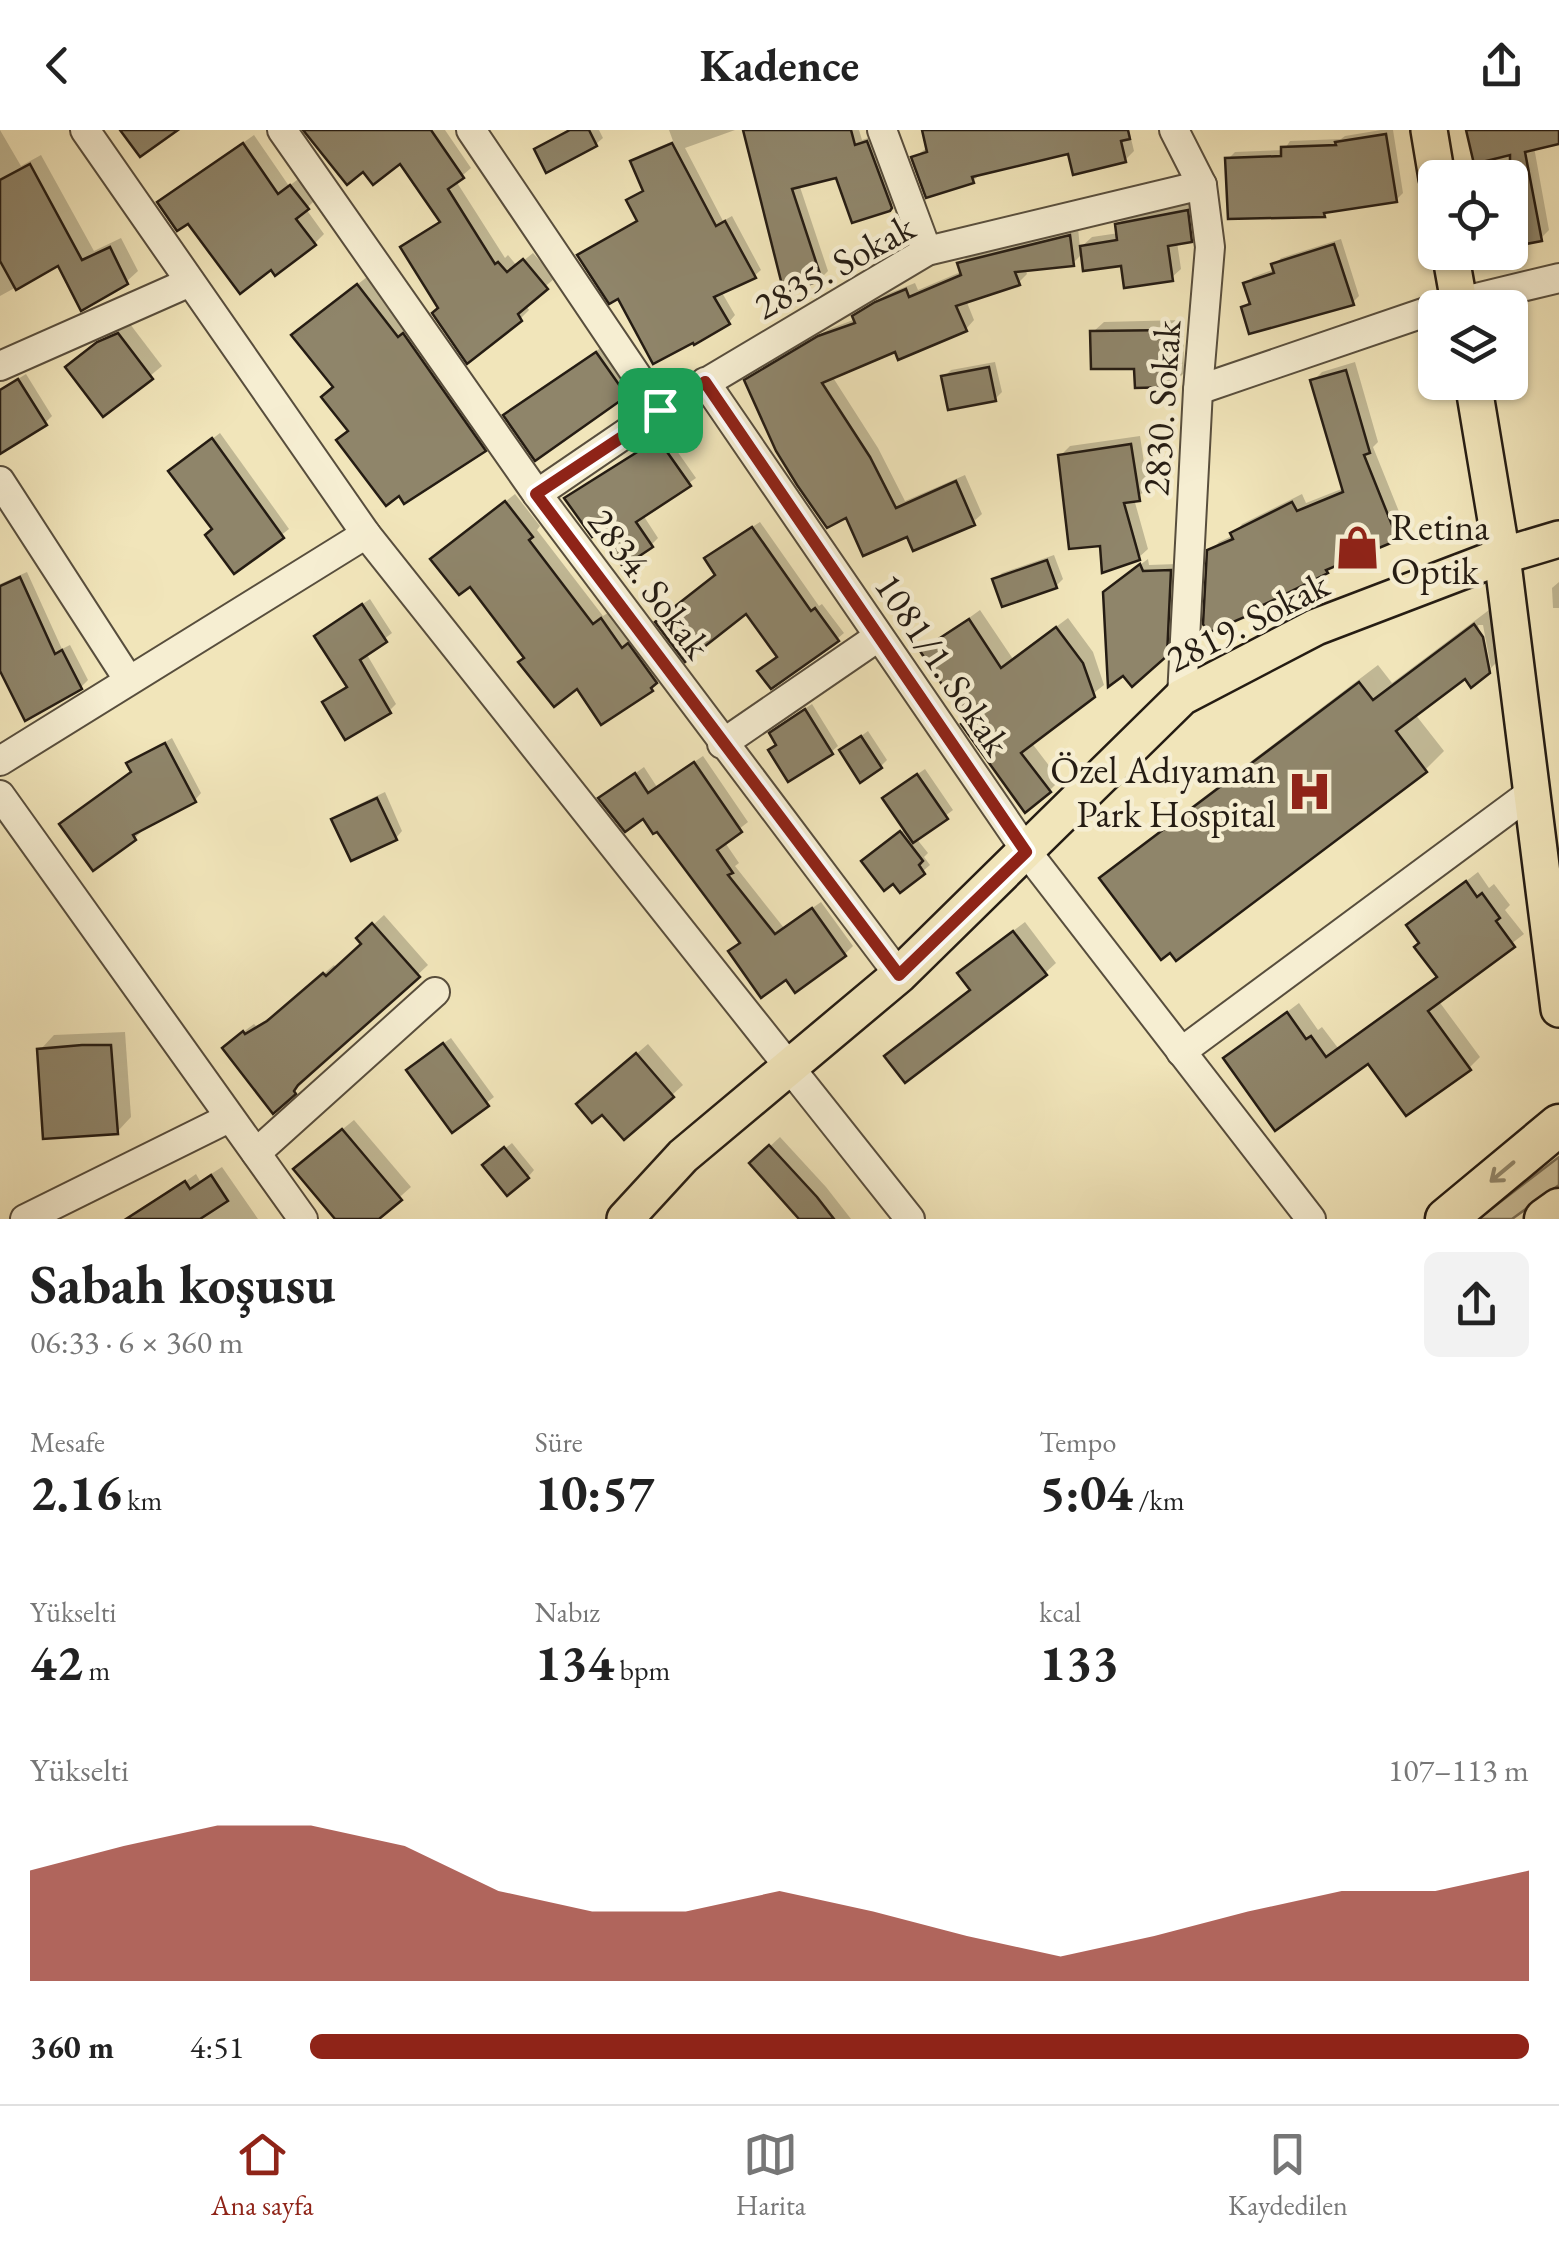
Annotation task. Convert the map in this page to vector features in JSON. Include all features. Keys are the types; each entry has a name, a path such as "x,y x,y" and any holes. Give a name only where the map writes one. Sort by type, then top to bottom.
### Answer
{"highway":[{"path":"1446,1219 1559,1125"},
{"path":"1546,1219 1559,1209"}],"main road":[{"path":"1429,130 1434,160"},
{"path":"1475,400 1502,556 1559,1009"},
{"name":"2819. Sokak","path":"625,1219 683,1156 899,975 1182,697 1316,627 1502,556 1559,539"}],"street":[{"path":"85,130 366,534 910,1219"},
{"name":"2834. Sokak","path":"282,130 536,494 899,975"},
{"path":"882,130 927,251"},
{"name":"2830. Sokak","path":"1174,130 1202,185 1210,247 1198,390 1182,697"},
{"path":"483,133 660,410"},
{"name":"2835. Sokak","path":"536,494 705,382 927,251 1202,185"},
{"path":"1511,290 1559,278"},
{"path":"0,366 190,282"},
{"path":"1198,390 1418,316"},
{"name":"1081/1. Sokak","path":"705,382 1026,852 1310,1219"},
{"path":"0,482 128,680"},
{"path":"0,761 366,534"},
{"path":"722,744 878,637"},
{"path":"1181,1052 1532,792"},
{"path":"0,795 303,1219"},
{"path":"256,1153 436,992"},
{"path":"25,1219 230,1118"}],"shaded area":[{"path":"1559,1157 1559,1185 1512,1219 1478,1219"}],"building":[{"path":"120,130 178,130 140,157"},
{"path":"303,130 431,130 464,178 448,189 495,264 498,262 507,272 523,259 548,289 518,314 522,321 467,364 432,313 438,308 400,247 440,222 400,164 373,185 363,172 347,185"},
{"path":"570,130 589,130 597,146 546,173 534,149"},
{"path":"743,130 851,130 855,145 867,141 890,211 852,223 836,178 792,189 822,280 784,293"},
{"path":"922,130 1128,130 1130,139 1121,141 1126,162 1073,175 1068,154 972,177 974,183 926,198 911,157 927,152"},
{"path":"1466,130 1559,130 1559,144 1525,152 1527,160 1510,160 1510,155 1473,160"},
{"path":"1386,134 1397,202 1324,213 1325,217 1228,219 1225,158 1281,156 1281,147 1336,145 1335,142"},
{"path":"243,143 278,194 290,185 309,209 296,219 316,245 275,276 271,270 240,294 188,224 177,231 157,202"},
{"path":"672,143 716,226 725,221 756,278 714,297 730,324 653,364 618,299 609,304 577,255 637,221 626,200 643,191 630,161"},
{"path":"30,164 82,260 110,247 128,284 81,311 58,266 16,290 0,261 0,180"},
{"path":"1528,168 1542,241 1528,244"},
{"path":"1188,210 1192,242 1168,246 1173,281 1124,288 1121,266 1083,271 1080,246 1117,240 1115,224"},
{"path":"1070,235 1074,266 1015,272 1020,285 956,306 967,331 898,360 895,352 822,383 870,457 896,508 956,481 975,525 913,551 907,537 863,556 846,518 827,528 797,485 776,451 744,380 818,336 855,323 852,316 875,302 906,289 909,297 961,275 957,263"},
{"path":"1334,244 1354,305 1249,334 1241,307 1250,304 1243,283 1274,273 1271,264"},
{"path":"357,284 398,337 403,333 486,451 404,504 399,496 386,506 336,440 348,431 321,397 333,387 291,335"},
{"path":"1173,330 1174,387 1135,388 1134,369 1091,369 1090,331"},
{"path":"118,333 153,379 103,417 65,367 97,342"},
{"path":"596,352 627,396 535,461 503,415"},
{"path":"989,367 996,401 948,410 941,376"},
{"path":"1346,370 1370,453 1364,455 1398,540 1326,570 1328,573 1261,606 1263,609 1208,633 1203,624 1207,550 1233,539 1230,533 1292,502 1297,511 1343,492 1310,380"},
{"path":"18,379 47,425 0,454 0,390"},
{"path":"212,438 284,538 234,574 205,535 212,529 168,471"},
{"path":"658,439 691,486 636,522 653,547 623,567 599,532 592,537 564,498"},
{"path":"1131,444 1140,501 1124,503 1140,560 1102,573 1100,546 1069,549 1058,455"},
{"path":"505,501 533,537 529,540 593,624 601,618 622,648 628,643 657,683 651,688 653,691 601,725 577,689 554,707 518,662 524,658 470,587 459,595 430,559"},
{"path":"752,527 811,611 815,608 839,641 771,689 757,671 777,657 746,614 685,662 655,622 715,575 704,558"},
{"path":"1047,560 1057,588 1002,607 992,579"},
{"path":"1140,564 1143,571 1171,570 1167,656 1132,687 1123,676 1108,687 1103,592"},
{"path":"20,577 55,654 62,650 82,689 25,721 0,671 0,586"},
{"path":"362,604 387,642 360,660 391,713 345,740 322,702 347,687 314,636"},
{"path":"969,619 1001,668 1056,627 1083,663 1095,697 1021,753 1051,792 1025,813 961,724 966,721 920,651"},
{"path":"1474,624 1483,637 1490,673 1471,688 1465,679 1396,731 1427,772 1176,961 1170,953 1161,960 1099,878 1359,682 1373,700"},
{"path":"805,709 833,754 788,782 768,750 776,745 769,733"},
{"path":"861,736 882,768 860,783 839,750"},
{"path":"165,743 196,802 133,835 136,840 93,871 59,824 131,772 126,763"},
{"path":"694,762 742,832 717,850 733,873 728,875 775,934 812,908 846,956 795,993 786,980 761,998 728,951 740,943 657,832 653,834 643,819 625,832 598,798 635,773 648,793"},
{"path":"917,774 948,819 913,843 882,798"},
{"path":"377,798 397,840 351,861 331,819"},
{"path":"900,831 923,861 919,865 925,874 900,893 893,884 884,891 861,861"},
{"path":"1466,881 1477,897 1482,893 1515,947 1428,1011 1471,1070 1406,1116 1368,1064 1275,1131 1223,1058 1287,1012 1306,1039 1311,1036 1326,1057 1437,977 1414,947 1419,943 1406,925"},
{"path":"372,923 420,977 298,1085 296,1094 273,1114 222,1048 243,1031 245,1034 267,1021 323,973 326,976 361,944 356,938"},
{"path":"1013,931 1047,975 905,1083 884,1056 970,990 957,973"},
{"path":"443,1043 489,1106 452,1133 406,1070"},
{"path":"111,1045 118,1134 43,1139 37,1049"},
{"path":"636,1053 674,1097 624,1140 602,1115 592,1123 576,1104"},
{"path":"342,1129 402,1200 379,1219 335,1219 293,1169"},
{"path":"769,1145 834,1219 799,1219 749,1163"},
{"path":"504,1147 529,1178 507,1196 482,1165"},
{"path":"211,1175 228,1201 200,1219 126,1219 185,1181 190,1189"}],"place":[{"name":"Retina Optik","path":"1358,548"},
{"name":"Özel Adıyaman Park Hospital","path":"1309,791"}],"route":[{"path":"705,382 1026,852 899,975 536,494 660,410 705,382"}]}
